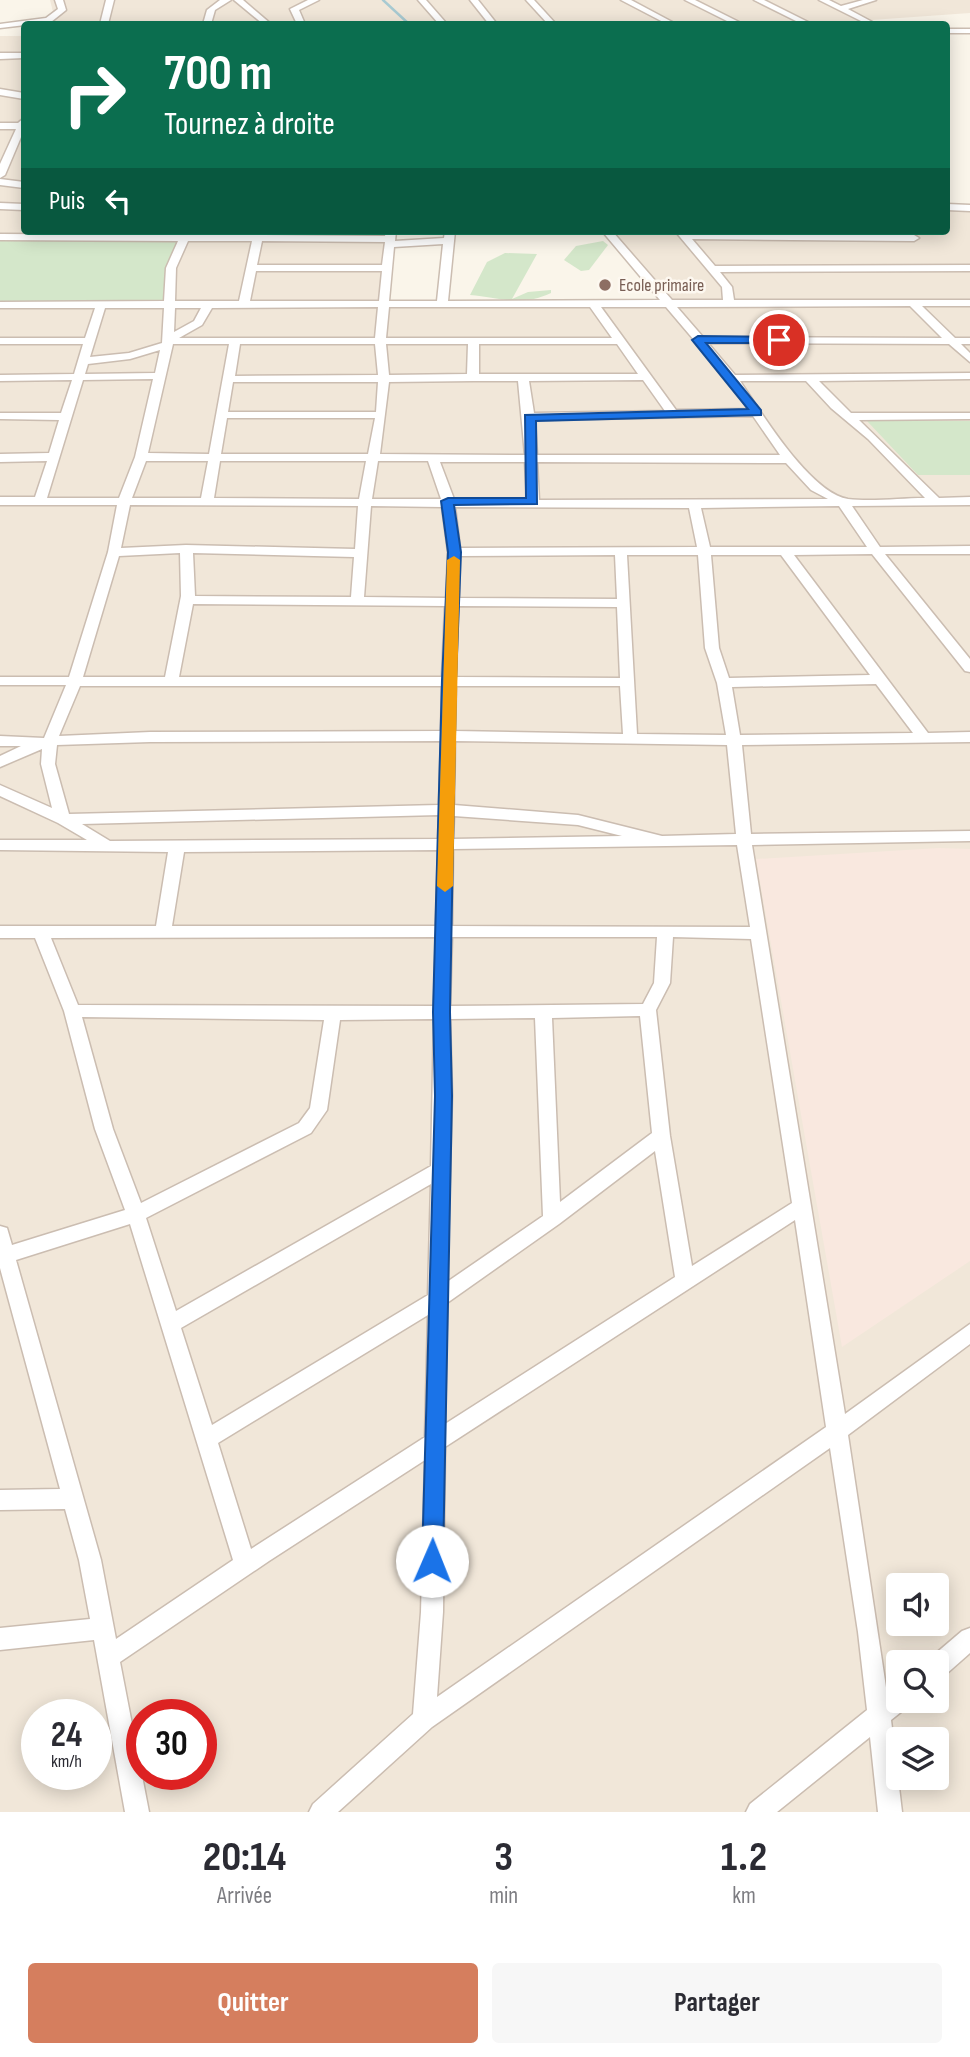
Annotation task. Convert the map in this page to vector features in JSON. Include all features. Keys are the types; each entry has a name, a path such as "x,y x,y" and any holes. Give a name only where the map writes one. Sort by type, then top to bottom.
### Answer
{"street":[{"path":"34,21 51,19 62,10 59,0"},
{"path":"105,21 110,0"},
{"path":"207,21 208,13 214,6 227,0"},
{"path":"238,0 263,21"},
{"path":"300,21 294,9 315,0"},
{"path":"422,0 440,21"},
{"path":"474,0 492,21"},
{"path":"530,0 549,21"},
{"path":"625,0 666,21"},
{"path":"690,0 733,21"},
{"path":"758,0 802,21"},
{"path":"823,0 867,21"},
{"path":"842,8 872,0"},
{"path":"0,25 21,23"},
{"path":"0,25 21,33"},
{"path":"950,31 970,31"},
{"path":"0,56 21,56"},
{"path":"0,92 21,96"},
{"path":"0,126 21,124"},
{"path":"0,174 21,130"},
{"path":"0,152 21,152"},
{"path":"0,182 21,185"},
{"path":"0,206 21,207"},
{"path":"950,208 970,208"},
{"path":"0,237 125,235"},
{"path":"63,819 48,764 50,741 75,681 114,552 124,502 141,457 167,341 172,268 187,235"},
{"path":"244,304 258,235"},
{"path":"276,235 330,238 450,236 442,304"},
{"path":"330,238 339,235"},
{"path":"610,235 732,378 789,459 815,487 842,501 877,552 970,668"},
{"path":"684,235 727,287 727,304"},
{"path":"859,235 918,249 970,268"},
{"path":"356,601 365,501 382,415 384,378 380,340 391,238"},
{"path":"712,269 918,249"},
{"path":"251,268 388,268"},
{"path":"914,303 970,359"},
{"path":"0,305 970,303"},
{"path":"83,361 130,356 167,341 198,323 209,304"},
{"path":"40,501 101,305"},
{"path":"594,305 674,415"},
{"path":"198,323 218,341"},
{"path":"698,340 970,341"},
{"path":"0,341 89,341"},
{"path":"167,341 620,341"},
{"path":"207,501 235,341"},
{"path":"473,378 474,341"},
{"path":"231,361 247,372 276,379"},
{"path":"0,379 159,376"},
{"path":"732,378 970,376"},
{"path":"227,379 645,377"},
{"path":"523,378 530,417 529,458 533,501"},
{"path":"810,378 935,501"},
{"path":"530,417 757,412"},
{"path":"221,420 257,415 382,415"},
{"path":"0,416 66,417"},
{"path":"848,417 970,416"},
{"path":"0,458 53,457"},
{"path":"141,457 789,459"},
{"path":"424,1719 432,1612 443,1096 442,1012 454,552 448,501 432,457"},
{"path":"0,501 533,501 694,504 970,501"},
{"path":"694,504 704,551 712,648 724,683 734,740 744,841 837,1431 886,1691"},
{"path":"114,552 186,549 360,553"},
{"path":"171,681 187,600 190,565 186,549"},
{"path":"454,552 967,553"},
{"path":"786,552 924,738"},
{"path":"621,553 630,740"},
{"path":"187,600 622,603"},
{"path":"724,683 882,679"},
{"path":"0,681 627,682"},
{"path":"0,741 176,736 449,736 630,740 970,737"},
{"path":"0,762 23,750 50,741"},
{"path":"0,790 63,819 107,846"},
{"path":"63,819 448,810 578,820 667,842"},
{"path":"0,845 667,842 970,836"},
{"path":"163,932 177,846"},
{"path":"665,931 662,983 648,1010 661,1136 685,1281"},
{"path":"0,932 759,933"},
{"path":"41,932 72,1011 104,1129 136,1214 172,1324 245,1564"},
{"path":"72,1011 332,1014 648,1010"},
{"path":"543,1012 552,1219"},
{"path":"4,1257 136,1214 305,1128 318,1111 332,1014"},
{"path":"208,1438 438,1298 552,1219 661,1136"},
{"path":"172,1324 440,1170"},
{"path":"110,1656 245,1564 803,1206"},
{"path":"0,1234 4,1257 90,1560 137,1812"},
{"path":"321,1812 424,1719 837,1431 970,1333"},
{"path":"0,1500 72,1499"},
{"path":"0,1639 104,1628"},
{"path":"949,1657 970,1639"},
{"path":"758,1812 886,1709"},
{"path":"889,1713 890,1812"}],"shaded area":[{"path":"50,0 970,0 970,13 857,21 48,21 54,16"},
{"path":"0,36 21,36 21,235 390,235 385,308 671,305 616,235 950,235 950,209 970,209 970,1812 0,1812"},
{"path":"939,848 970,849 970,1261 842,1347 756,859"}],"green space":[{"path":"0,239 182,239 168,302 0,304"},
{"path":"603,241 608,245 589,270 581,271 564,260 576,246"},
{"path":"505,253 537,254 512,299 528,292 551,290 551,293 521,301 470,295 487,262"},
{"path":"867,421 970,421 970,475 918,475"}],"waterway":[{"path":"383,0 406,21"}],"slow traffic":[{"path":"445,886 454,560"}],"place":[{"name":"Ecole primaire","path":"605,285"}],"route":[{"path":"432,1561 449,680 454,552 448,501 533,501 529,458 530,417 757,412 732,378 698,340 779,340"}]}
